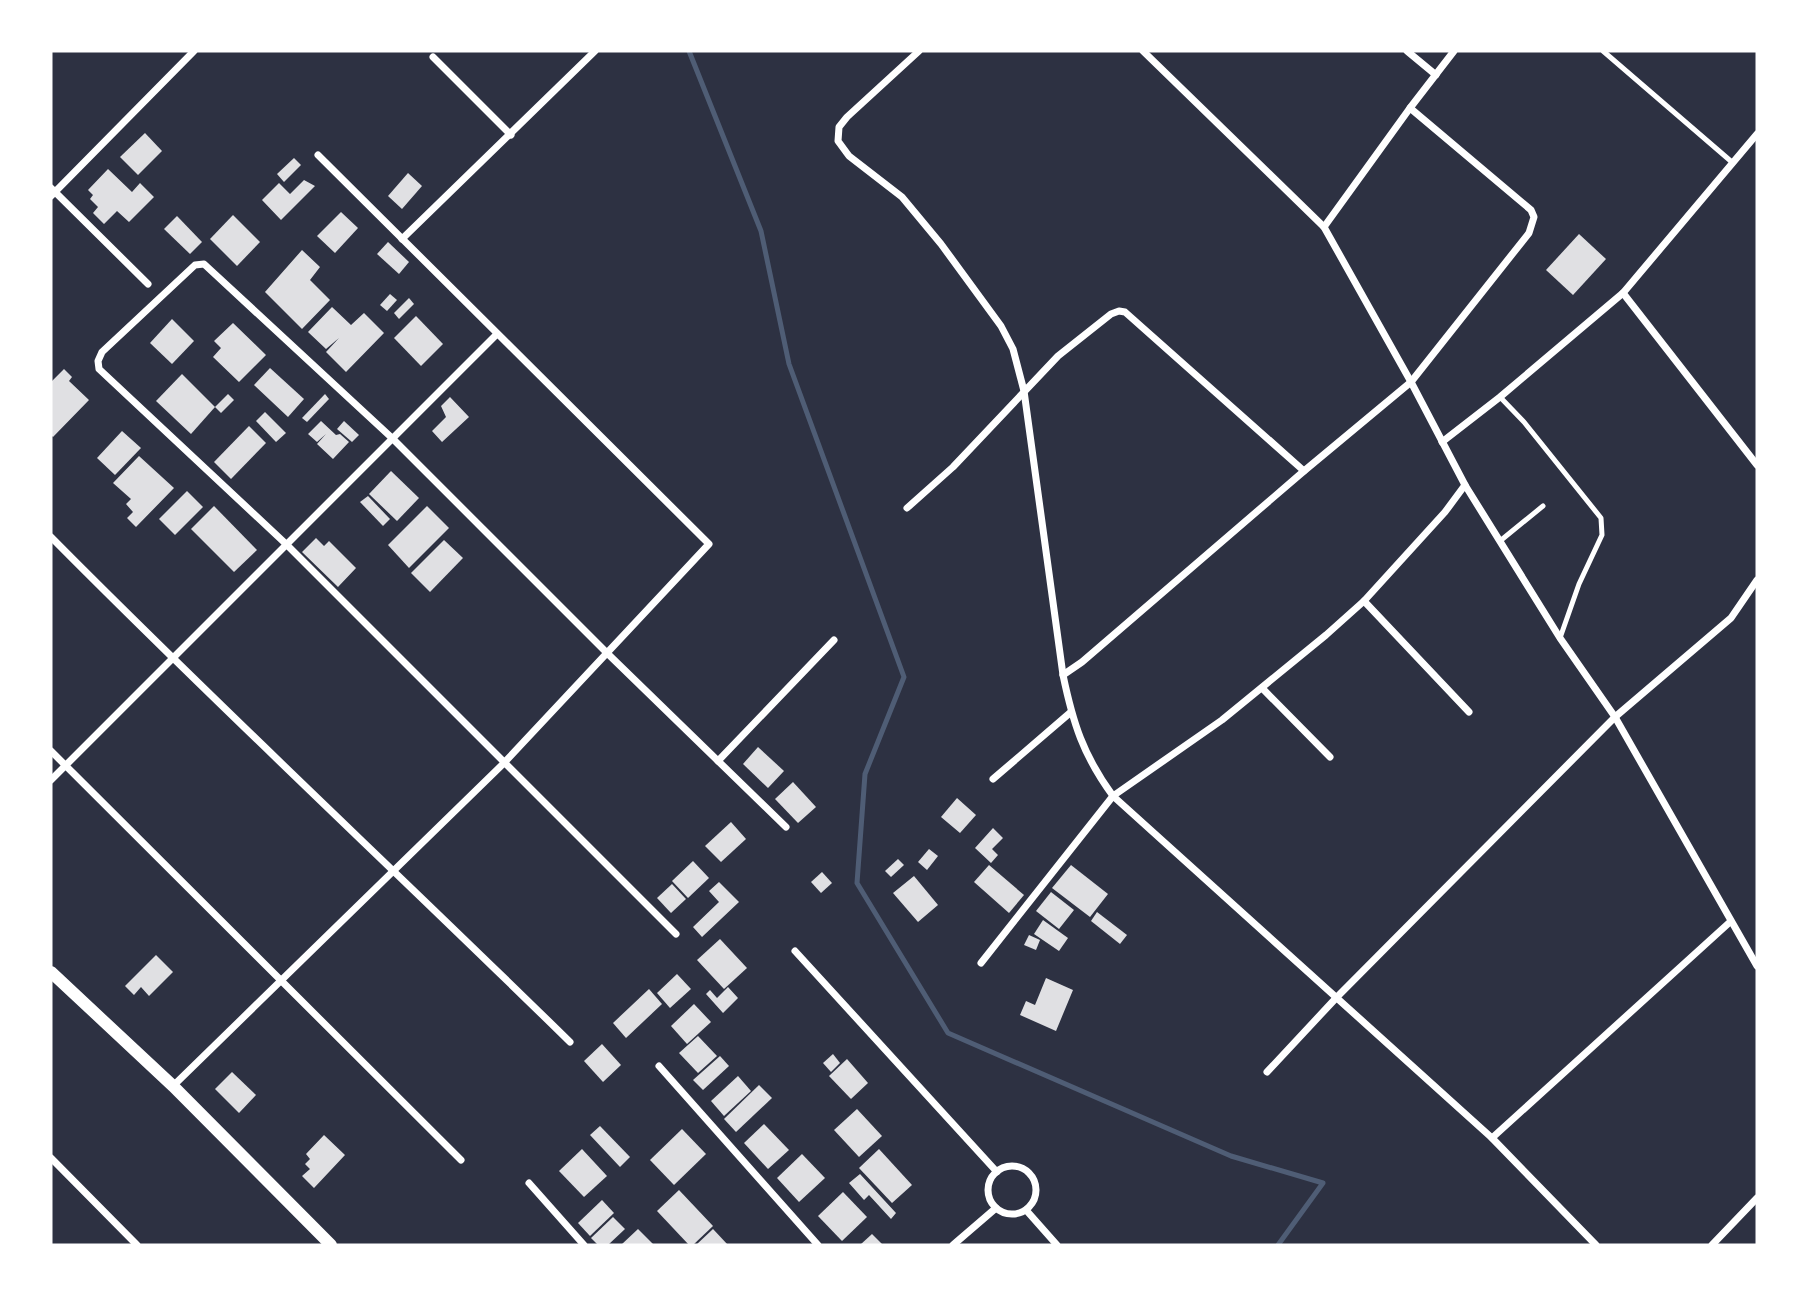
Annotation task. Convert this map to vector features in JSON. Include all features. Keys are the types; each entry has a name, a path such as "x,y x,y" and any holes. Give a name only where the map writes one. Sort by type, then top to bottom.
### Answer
{"street":[{"path":"148,284 52,192 194,51"},
{"path":"402,239 595,51"},
{"path":"919,51 847,117 839,127 838,141 849,156 902,197 941,244 1001,326 1013,349 1024,391 1063,675 1071,712 1094,771 1113,796 1492,1138 1595,1245"},
{"path":"1143,51 1325,227 1465,485 1560,638 1615,717 1757,966"},
{"path":"1407,51 1436,75"},
{"path":"1325,227 1454,51"},
{"path":"433,57 511,135"},
{"path":"1063,675 1411,382 1529,233 1534,217 1531,210 1410,108"},
{"path":"1442,442 1500,397 1623,293 1757,134"},
{"path":"173,1086 503,764 709,544 318,155"},
{"path":"676,934 503,764 286,544 99,369 98,361 102,352 195,265 204,264 392,438 786,828"},
{"path":"1623,293 1757,465"},
{"path":"907,508 953,467 1058,356 1111,314 1119,311 1125,312 1304,471"},
{"path":"51,780 498,334"},
{"path":"981,963 1113,796 1222,720 1364,601 1445,512 1465,485"},
{"path":"51,537 172,659 570,1042"},
{"path":"1267,1072 1615,717 1731,618 1757,580"},
{"path":"1364,601 1469,712"},
{"path":"718,761 834,640"},
{"path":"1262,688 1330,757"},
{"path":"993,779 1071,712"},
{"path":"51,751 461,1160"},
{"path":"1492,1138 1730,922"},
{"path":"794,951 997,1172"},
{"path":"51,972 173,1086 331,1245"},
{"path":"659,1066 818,1245"},
{"path":"51,1158 137,1245"},
{"path":"1018,1167 1031,1176 1036,1189 1035,1197 1026,1210 1010,1214 996,1208 991,1201 989,1185 997,1172 1003,1168 1018,1167"},
{"path":"529,1183 584,1245"},
{"path":"1712,1245 1757,1198"},
{"path":"953,1245 996,1208"},
{"path":"1026,1210 1057,1245"}],"lane":[{"path":"1603,51 1733,163"},
{"path":"1500,397 1524,422 1601,518 1602,536 1579,584 1560,638"},
{"path":"1500,541 1543,506"}],"building":[{"path":"145,133 162,151 138,175 120,157"},
{"path":"294,158 301,165 284,182 277,174"},
{"path":"108,169 132,192 140,183 154,197 129,222 117,211 104,224 93,213 98,207 90,199 93,195 88,190"},
{"path":"408,173 422,186 402,209 388,196"},
{"path":"304,180 315,186 281,220 262,200 279,183 290,194"},
{"path":"341,212 358,228 335,253 317,236"},
{"path":"233,215 260,242 237,266 210,239"},
{"path":"177,216 202,242 190,254 164,229"},
{"path":"1579,234 1606,259 1573,295 1546,270"},
{"path":"388,242 409,262 399,274 377,254"},
{"path":"302,250 320,267 310,280 330,300 302,329 265,292"},
{"path":"390,294 397,300 387,311 380,305"},
{"path":"409,298 414,304 399,319 394,313"},
{"path":"332,307 351,325 364,313 384,333 346,372 326,352 339,338 326,349 308,332"},
{"path":"416,316 443,344 421,366 394,338"},
{"path":"172,319 194,341 172,364 150,343"},
{"path":"233,323 266,355 239,382 213,357 221,348 214,341"},
{"path":"270,368 304,399 288,417 254,385"},
{"path":"64,369 72,377 69,381 89,400 53,437 51,382"},
{"path":"182,374 215,407 191,434 156,401"},
{"path":"228,394 234,400 221,413 215,407"},
{"path":"325,394 329,399 307,422 302,418"},
{"path":"450,397 469,417 442,442 432,431 446,417 441,406"},
{"path":"265,412 286,433 276,442 256,421"},
{"path":"321,421 336,435 340,434 349,442 333,459 317,444 326,434 317,442 308,434"},
{"path":"344,421 359,435 352,442 337,429"},
{"path":"249,426 266,443 231,479 214,462"},
{"path":"122,431 141,448 115,475 97,458"},
{"path":"139,456 174,488 136,527 127,518 133,512 126,504 131,499 113,483"},
{"path":"391,471 419,498 397,521 369,494"},
{"path":"187,491 203,507 175,535 159,519"},
{"path":"368,496 390,519 383,526 360,502"},
{"path":"214,506 257,550 234,572 191,529"},
{"path":"427,506 449,528 409,568 388,545"},
{"path":"316,538 324,546 329,541 356,568 338,587 302,552"},
{"path":"444,540 463,558 430,592 411,573"},
{"path":"758,747 784,771 768,788 743,764"},
{"path":"793,782 816,807 798,823 775,799"},
{"path":"957,798 976,815 960,833 941,817"},
{"path":"731,822 746,839 721,862 705,846"},
{"path":"993,828 1003,838 992,849 998,855 991,863 975,848"},
{"path":"929,849 938,856 927,870 918,862"},
{"path":"898,859 904,865 891,877 885,871"},
{"path":"693,861 709,878 688,898 672,881"},
{"path":"989,865 1024,895 1009,913 974,882"},
{"path":"1071,865 1108,894 1090,917 1052,888"},
{"path":"822,872 832,883 821,893 811,882"},
{"path":"914,876 938,905 918,922 893,893"},
{"path":"719,882 739,902 702,937 693,927 719,902 709,891"},
{"path":"672,884 686,899 671,913 657,898"},
{"path":"1051,892 1074,910 1059,929 1036,911"},
{"path":"1097,912 1127,935 1120,944 1091,921"},
{"path":"1043,920 1068,938 1059,951 1034,934"},
{"path":"1029,935 1040,940 1036,950 1024,945"},
{"path":"720,939 747,968 724,989 697,960"},
{"path":"156,955 173,972 149,996 141,987 134,995 125,986"},
{"path":"677,974 691,989 670,1008 657,993"},
{"path":"1046,978 1073,990 1056,1031 1020,1015 1026,1001 1035,1005"},
{"path":"728,987 738,998 723,1013 706,994 710,990 717,998"},
{"path":"649,989 662,1004 626,1038 613,1023"},
{"path":"694,1004 711,1022 687,1044 671,1026"},
{"path":"698,1036 717,1056 698,1073 679,1053"},
{"path":"602,1044 621,1065 603,1082 584,1061"},
{"path":"833,1054 840,1063 831,1072 823,1063"},
{"path":"720,1056 729,1066 703,1090 693,1080"},
{"path":"847,1059 868,1083 851,1099 829,1076"},
{"path":"232,1072 256,1095 239,1113 215,1089"},
{"path":"738,1076 751,1091 724,1116 711,1101"},
{"path":"759,1085 772,1098 736,1132 724,1119"},
{"path":"857,1109 882,1136 859,1157 834,1130"},
{"path":"764,1124 789,1150 768,1169 744,1143"},
{"path":"600,1126 630,1157 620,1167 590,1135"},
{"path":"682,1129 706,1154 674,1185 650,1160"},
{"path":"324,1135 345,1155 314,1188 302,1176 310,1169 305,1164 310,1159 306,1154"},
{"path":"582,1149 607,1176 584,1197 559,1171"},
{"path":"879,1149 912,1185 892,1203 859,1168"},
{"path":"802,1154 825,1178 799,1202 777,1178"},
{"path":"860,1174 896,1213 891,1219 869,1195 864,1200 849,1183"},
{"path":"679,1190 713,1226 693,1245 689,1245 657,1211"},
{"path":"843,1192 867,1217 842,1241 818,1216"},
{"path":"602,1200 614,1213 590,1236 578,1223"},
{"path":"613,1217 625,1229 608,1245 598,1245 591,1238"},
{"path":"638,1229 654,1245 621,1245"},
{"path":"713,1229 728,1245 696,1245"},
{"path":"872,1234 883,1245 860,1245"}],"waterway":[{"path":"689,51 761,231 789,364 904,677 865,774 857,883 948,1033 1231,1156 1323,1183 1278,1245"}]}
